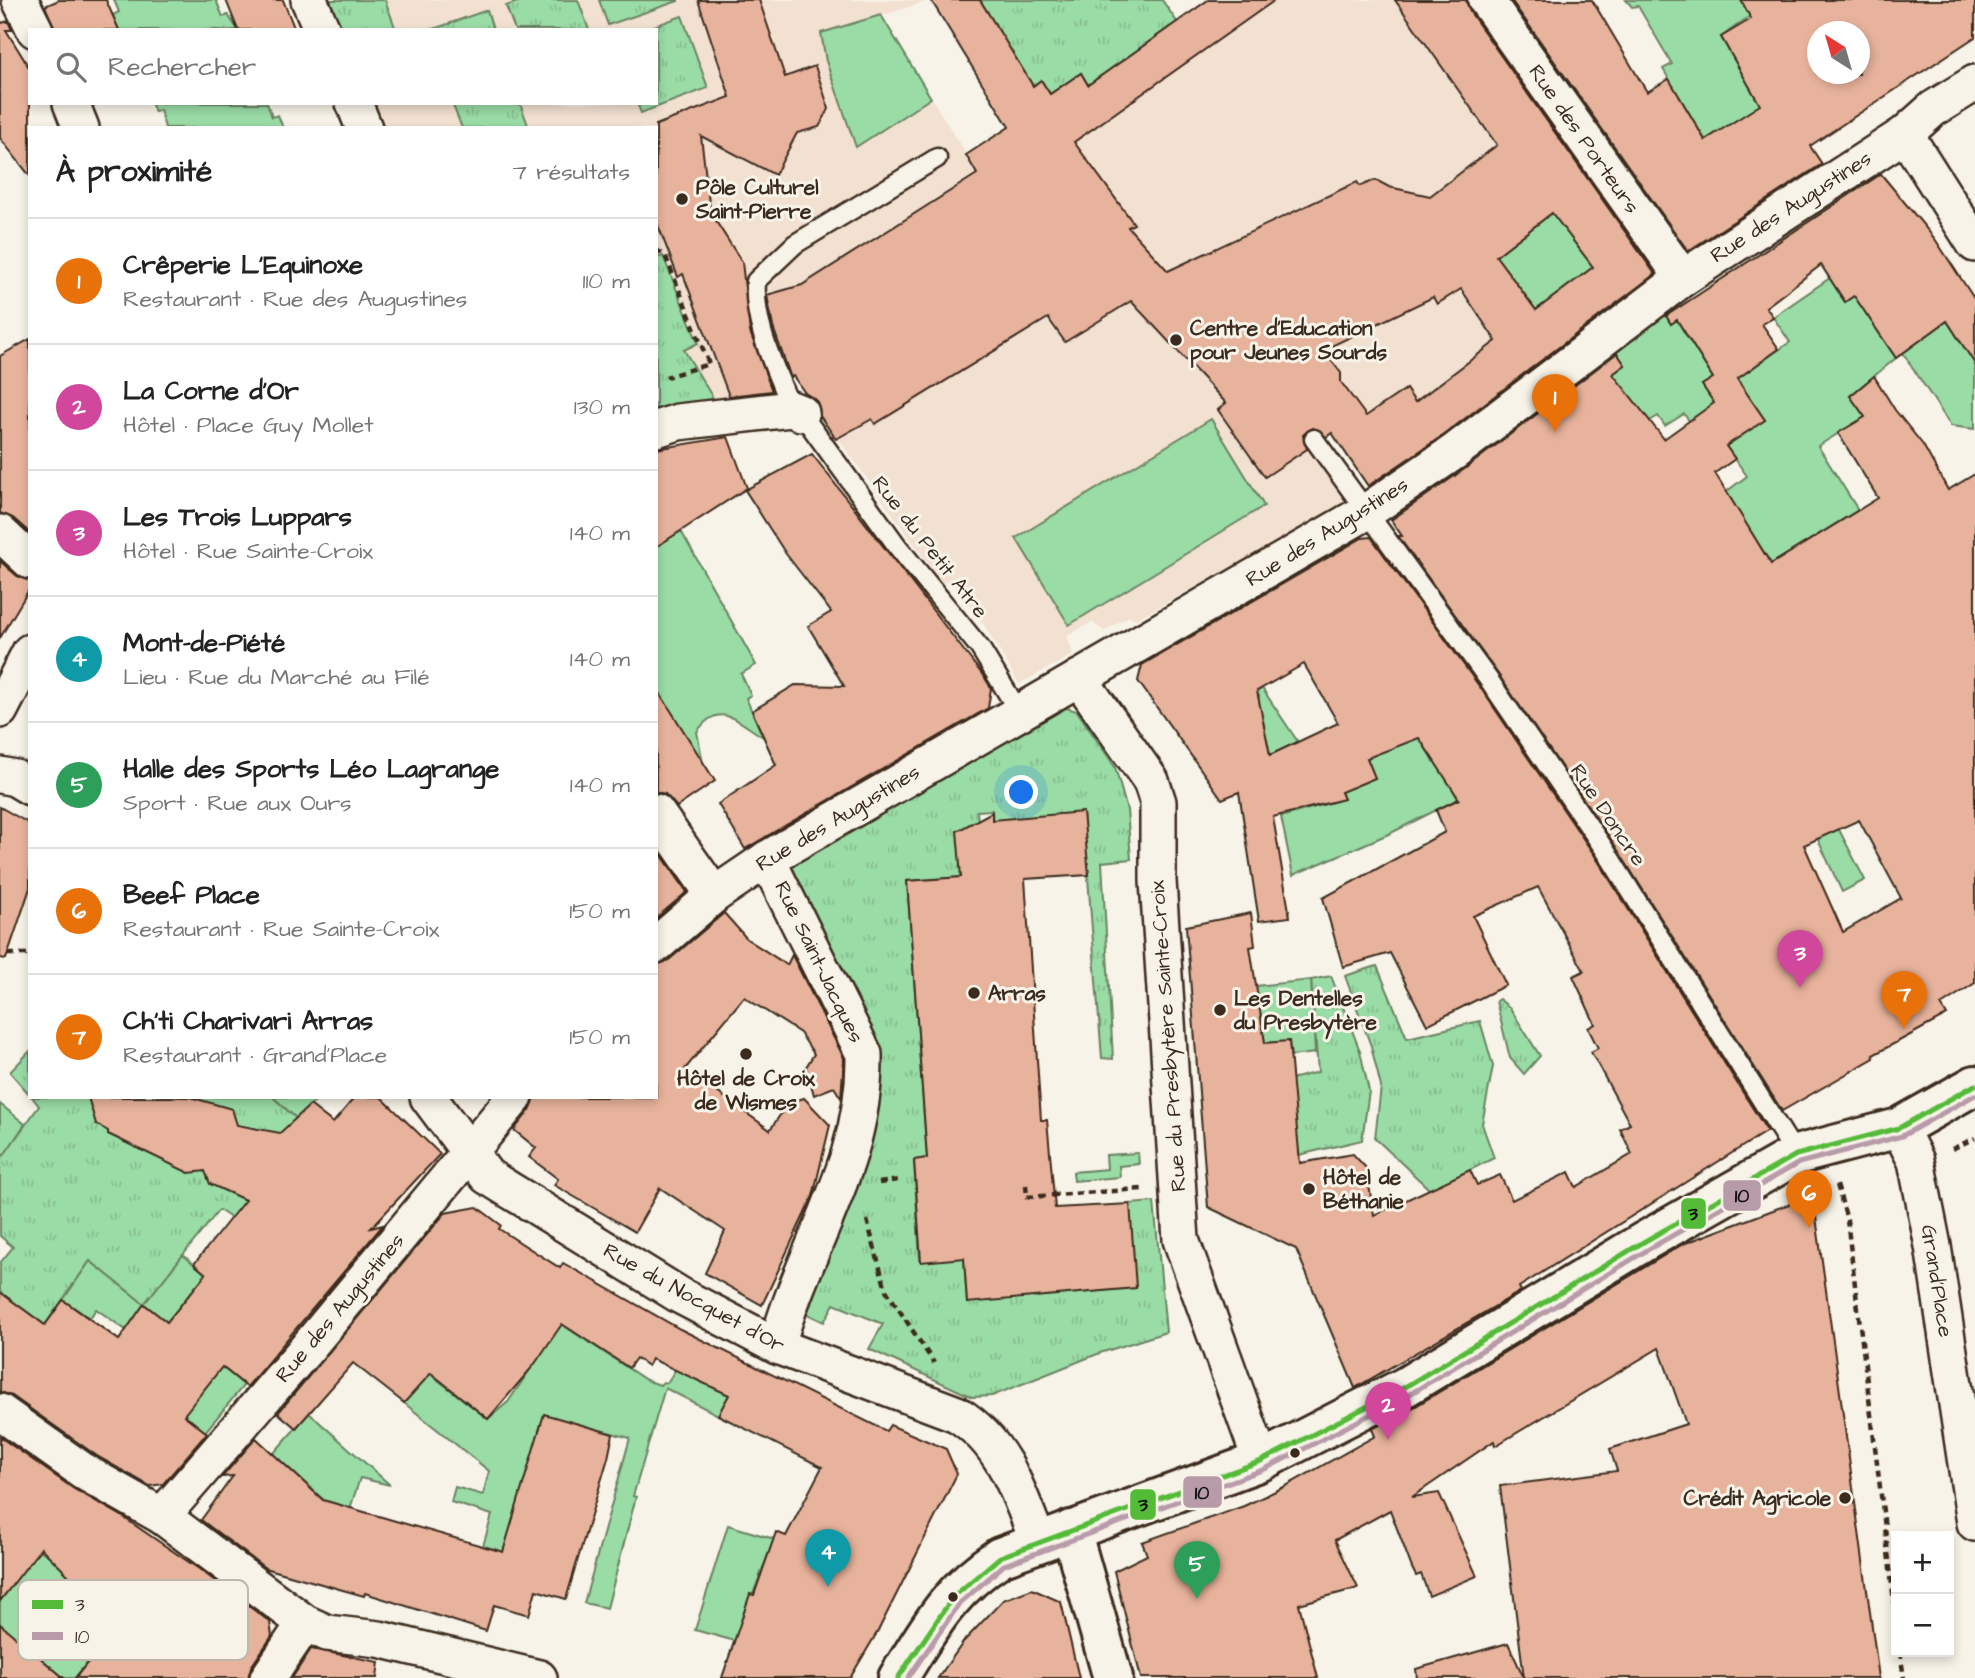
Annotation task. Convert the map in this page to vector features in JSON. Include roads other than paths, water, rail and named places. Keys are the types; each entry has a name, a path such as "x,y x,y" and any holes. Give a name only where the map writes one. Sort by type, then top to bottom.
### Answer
{"street":[{"path":"20,0 34,28"},
{"path":"309,0 321,28"},
{"name":"Rue des Porteurs","path":"1486,0 1683,278"},
{"name":"Rue des Augustines","path":"658,942 714,895 767,859 1366,512 1454,452 1683,278 1905,134 1933,109 1975,83"},
{"path":"72,105 81,126"},
{"path":"355,105 363,126"},
{"path":"1905,134 1975,244"},
{"path":"658,428 678,422 796,411"},
{"path":"0,534 28,559"},
{"path":"0,710 28,656"},
{"name":"Rue du Presbytère Sainte-Croix","path":"1079,678 1152,781 1158,802 1157,833 1181,1240 1261,1461"},
{"path":"0,775 15,778 28,785"},
{"path":"658,815 714,895"},
{"name":"Rue Saint-Jacques","path":"767,859 864,1054 857,1126 843,1177 834,1205 786,1312 776,1346"},
{"path":"898,1678 946,1601 978,1572 1000,1558 1261,1461 1405,1387 1644,1241 1796,1155 1899,1128 1975,1085"},
{"name":"Rue du Nocquet d'Or","path":"430,1099 487,1176 681,1296 776,1346 967,1420 997,1449 1054,1536"},
{"name":"Rue des Augustines","path":"162,1516 471,1153 512,1099"},
{"name":"Grand'Place","path":"1899,1128 1916,1161 1933,1246 1975,1523"},
{"path":"0,1412 86,1473 162,1516 248,1580"},
{"path":"1054,1536 1113,1678"},
{"path":"248,1580 305,1623 327,1633 379,1639 539,1678"},
{"path":"268,1678 305,1623"}],"lane":[{"name":"Rue du Petit Atre","path":"937,158 795,244 756,281 754,303 760,328 796,411 898,547 981,648 1019,712"},
{"name":"Rue Doncre","path":"1314,439 1492,683 1605,850 1796,1155"}],"place":[{"name":"Pôle Culturel Saint-Pierre","path":"682,199"},
{"name":"Centre d'Education pour Jeunes Sourds","path":"1176,340"},
{"name":"Crêperie L'Equinoxe","path":"1555,432"},
{"name":"Les Trois Luppars","path":"1800,988"},
{"name":"Arras","path":"974,993"},
{"name":"Les Dentelles du Presbytère","path":"1220,1010"},
{"name":"Ch'ti Charivari Arras","path":"1904,1029"},
{"name":"Hôtel de Croix de Wismes","path":"746,1054"},
{"name":"Hôtel de Béthanie","path":"1309,1189"},
{"name":"Beef Place","path":"1809,1228"},
{"name":"La Corne d'Or","path":"1388,1440"},
{"name":"Crédit Agricole","path":"1845,1498"},
{"name":"Mont-de-Piété","path":"828,1587"},
{"name":"Halle des Sports Léo Lagrange","path":"1197,1599"}]}
